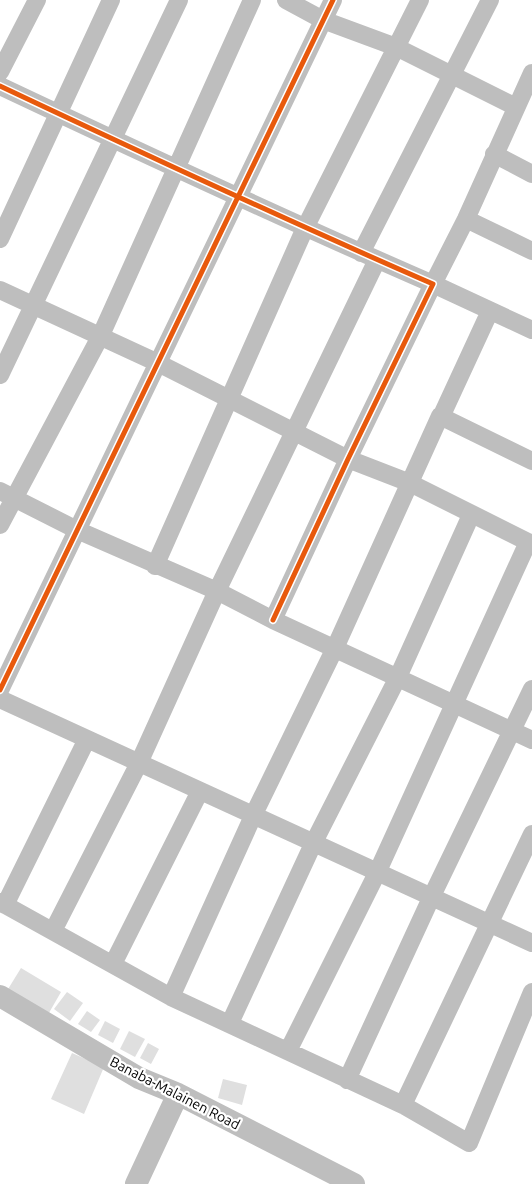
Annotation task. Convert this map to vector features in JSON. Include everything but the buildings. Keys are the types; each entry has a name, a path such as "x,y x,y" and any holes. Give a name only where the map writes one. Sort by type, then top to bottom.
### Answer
{"street":[{"path":"0,72 37,0"},
{"path":"0,239 111,0"},
{"path":"0,375 179,0"},
{"path":"0,525 7,494 101,335 178,168 252,0"},
{"path":"286,0 323,20 396,47 516,107"},
{"path":"0,690 333,0"},
{"path":"155,566 305,228 420,0"},
{"path":"53,931 139,763 217,591 294,432 369,256 490,0"},
{"path":"273,620 348,458 466,219 532,73"},
{"path":"0,86 113,140 178,168 238,198 532,330"},
{"path":"494,154 532,174"},
{"path":"466,219 532,251"},
{"path":"0,290 101,335 294,432 348,458 410,484 530,543 454,703 377,873 288,1051"},
{"path":"171,997 253,816 335,648 490,311"},
{"path":"441,416 532,461"},
{"path":"7,494 77,530 155,566 217,591 273,620 398,676 532,740"},
{"path":"230,1024 313,844 398,676 471,515"},
{"path":"347,1080 431,898 532,689"},
{"path":"0,699 532,943"},
{"path":"87,739 2,903 171,997 403,1105 469,1143 532,992"},
{"path":"113,964 200,791"},
{"path":"403,1105 532,834"},
{"name":"Banaba-Malainen Road","path":"0,996 139,1078 178,1094 354,1184"},
{"path":"136,1184 178,1094"}],"cycle path":[{"path":"0,690 333,0"},
{"path":"0,86 216,187 433,284 348,459 273,620"}]}
